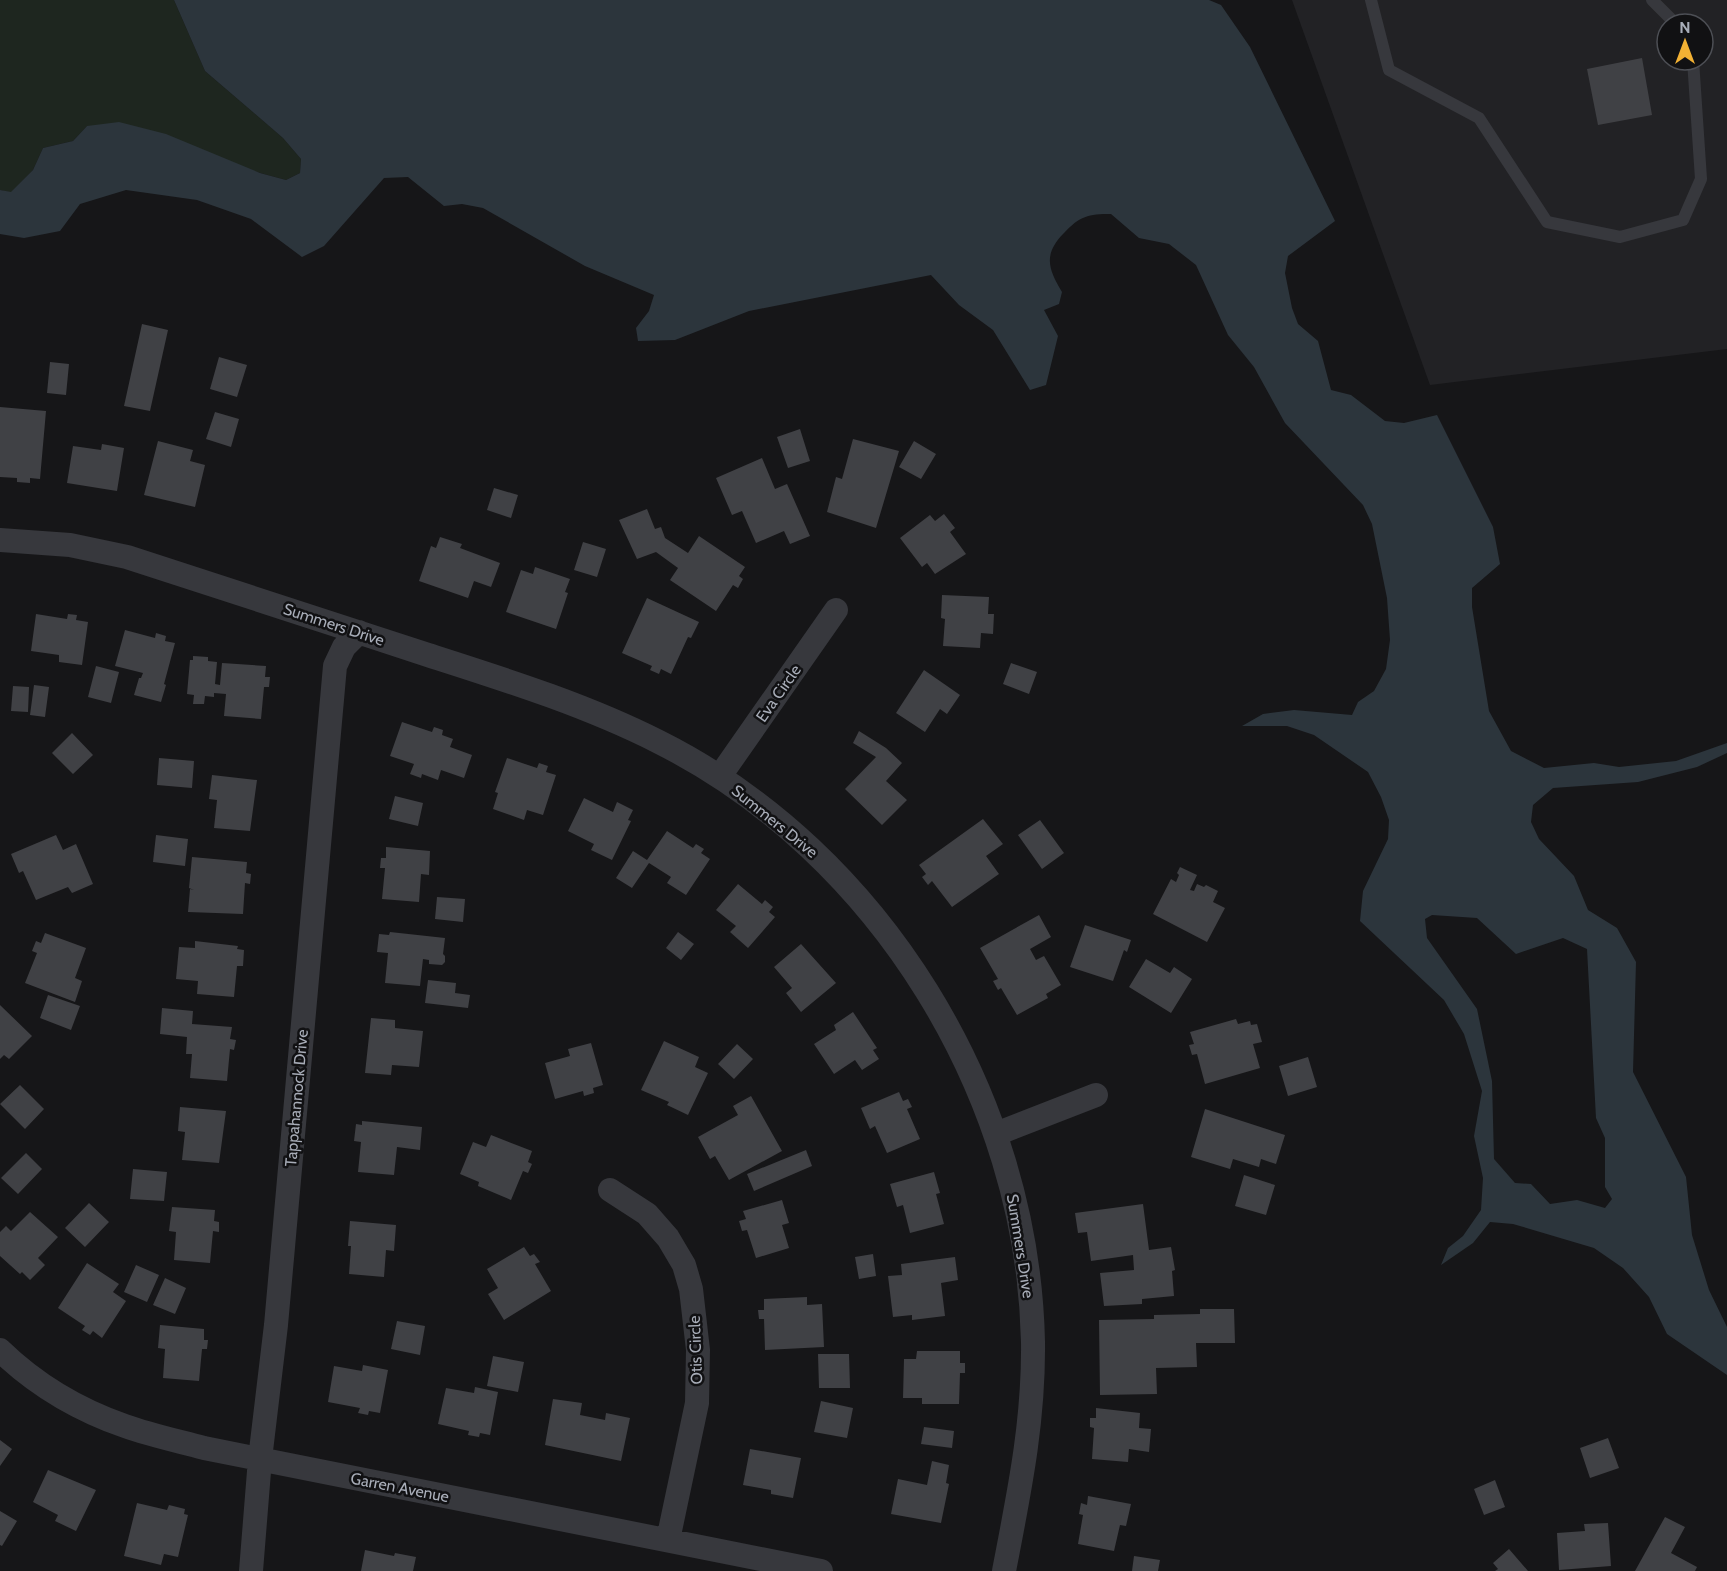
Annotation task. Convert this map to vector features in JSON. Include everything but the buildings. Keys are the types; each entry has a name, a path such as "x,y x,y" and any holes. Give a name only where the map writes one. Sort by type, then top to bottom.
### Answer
{"street":[{"name":"Summers Drive","path":"0,540 70,545 127,557 509,681 596,713 660,742 720,777 765,809 827,864 875,918 931,998 970,1070 996,1134 1016,1203 1028,1271 1033,1341 1031,1411 1025,1466 1004,1571"},
{"name":"Eva Circle","path":"720,777 836,610"},
{"name":"Tappahannock Drive","path":"251,1571 260,1459 276,1324 335,666 344,647 359,632"},
{"path":"996,1134 1096,1095"},
{"name":"Otis Circle","path":"610,1190 647,1214 668,1238 684,1265 691,1289 698,1350 697,1403 668,1540"},
{"name":"Garren Avenue","path":"0,1350 50,1389 90,1412 126,1427 204,1448 820,1571"}],"lane":[{"path":"1371,0 1389,70 1479,118 1547,222 1620,237 1683,220 1701,179 1694,72"},
{"path":"1652,0 1664,12"}],"shaded area":[{"path":"0,0 174,0 205,71 283,138 301,159 300,173 286,180 87,126 73,141 43,148 33,170 11,193 0,190"},
{"path":"174,0 1209,0 1221,5 1250,47 1335,221 1288,256 1285,273 1292,308 1298,324 1318,341 1331,390 1351,395 1385,421 1404,423 1437,415 1493,527 1500,564 1472,588 1472,607 1489,711 1511,751 1544,768 1594,763 1619,767 1676,761 1727,743 1727,753 1697,767 1638,782 1553,788 1533,805 1531,822 1539,839 1574,876 1588,910 1617,928 1636,962 1633,1072 1686,1177 1692,1235 1709,1290 1727,1327 1727,1375 1667,1334 1649,1297 1623,1268 1594,1248 1513,1224 1490,1222 1473,1243 1441,1265 1448,1248 1463,1236 1481,1210 1483,1178 1474,1136 1482,1091 1464,1034 1444,1000 1360,921 1363,891 1388,839 1389,820 1381,797 1368,772 1314,735 1287,726 1242,726 1263,714 1294,710 1352,715 1358,702 1374,691 1386,669 1390,640 1387,598 1372,524 1363,505 1285,423 1254,367 1228,335 1196,265 1169,244 1139,238 1111,214 1090,216 1075,223 1057,241 1050,255 1053,276 1062,292 1059,304 1044,310 1058,336 1046,385 1030,390 993,330 959,305 931,275 749,311 675,340 638,341 636,328 649,311 654,295 585,266 483,208 462,204 444,206 408,177 384,178 324,246 302,257 251,219 197,200 126,190 80,204 60,231 24,238 0,234 0,190 11,192 33,170 43,148 73,141 87,126 119,122 166,134 260,173 286,180 300,173 301,159 283,138 205,71","holes":["1432,915 1477,918 1516,954 1563,938 1587,949 1596,1118 1605,1138 1605,1187 1612,1199 1605,1208 1577,1200 1550,1204 1531,1184 1515,1183 1494,1159 1492,1081 1477,1009 1427,938 1425,919"]},
{"path":"1292,0 1727,0 1727,349 1430,385"}]}
